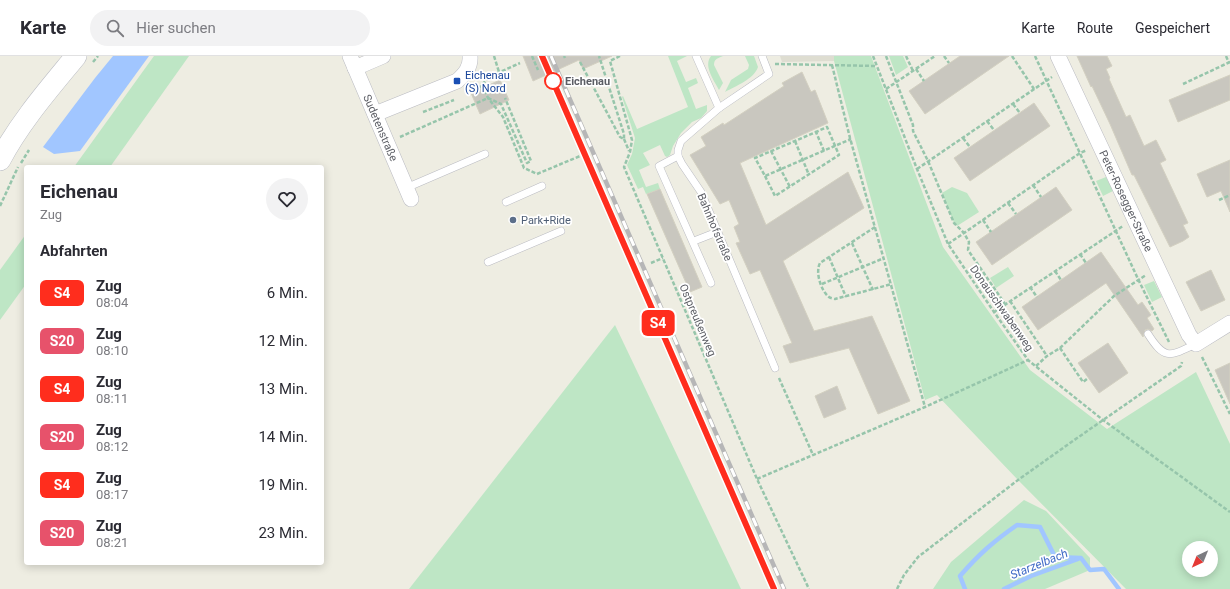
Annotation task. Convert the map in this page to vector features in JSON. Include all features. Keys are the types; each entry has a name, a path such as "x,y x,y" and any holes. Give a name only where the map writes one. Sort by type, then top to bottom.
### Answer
{"main road":[{"path":"0,160 7,146 41,99 82,62"}],"street":[{"path":"353,62 383,56"},
{"path":"375,114 457,81 464,76 468,69 470,56"},
{"name":"Peter-Rosegger-Straße","path":"1058,56 1189,335 1191,346"},
{"name":"Sudetenstraße","path":"353,62 408,193"},
{"path":"1191,346 1230,323"}],"lane":[{"path":"696,56 719,108"},
{"path":"711,283 660,166 678,156 681,141 719,108 769,74 762,56"},
{"path":"408,193 485,154"},
{"name":"Bahnhofstraße","path":"678,156 701,192 775,368"},
{"path":"506,202 542,186"},
{"path":"488,262 561,231"},
{"path":"694,241 717,232"},
{"path":"1148,334 1157,347 1163,352 1169,354 1175,354 1191,346"}],"path":[{"path":"82,62 98,56"},
{"path":"494,56 499,72"},
{"path":"532,56 538,70"},
{"path":"599,56 624,134 624,139 630,152"},
{"name":"Ostpreußenweg","path":"620,56 610,61 632,140 630,152 624,166 757,479 809,589"},
{"name":"Donauschwabenweg","path":"873,56 948,244 1028,360 1103,420 1230,512"},
{"path":"886,56 914,125 913,131 928,161 954,223 964,233 970,242 968,250 1005,304"},
{"path":"906,56 924,81"},
{"path":"886,89 935,56"},
{"path":"944,56 949,63"},
{"path":"1012,56 1034,89"},
{"path":"1035,56 1138,279 1181,366"},
{"path":"1183,84 1229,63 1226,56"},
{"path":"580,62 620,137 624,139"},
{"path":"470,92 479,88 489,77 520,63"},
{"path":"765,64 877,66"},
{"path":"832,65 925,407"},
{"path":"917,169 1012,103 1046,81 1065,71"},
{"path":"482,84 488,98 503,117 524,168 538,174 580,156"},
{"path":"387,142 402,137 488,98 501,104 527,163 531,161 505,98"},
{"path":"1012,103 1020,113"},
{"path":"441,106 446,104"},
{"path":"987,121 994,130"},
{"path":"827,127 839,155 775,196 755,158 816,132 827,127"},
{"path":"816,132 824,151"},
{"path":"963,138 970,147"},
{"path":"765,176 851,139"},
{"path":"795,141 809,174"},
{"path":"948,244 1080,153 1099,144"},
{"path":"0,206 18,168 30,148"},
{"path":"771,151 790,187"},
{"path":"1033,185 1041,197"},
{"path":"1219,200 1230,195"},
{"path":"1008,203 1016,214"},
{"path":"983,220 991,232"},
{"path":"994,312 1116,230 1134,220"},
{"path":"875,227 820,263 817,274 824,291 835,300 892,284"},
{"path":"852,243 873,290"},
{"path":"1080,254 1086,263"},
{"path":"651,263 663,258"},
{"path":"829,258 846,297"},
{"path":"822,284 884,258"},
{"path":"1036,366 1047,356 1060,348 1114,296 1138,279 1158,269"},
{"path":"1055,271 1061,280"},
{"path":"1030,287 1036,297"},
{"path":"1010,301 1047,356"},
{"path":"897,589 904,575 918,557 1018,480 1181,366 1191,346"},
{"path":"1191,346 1230,414"},
{"path":"1060,348 1083,382 1088,378"},
{"path":"757,479 925,407 1028,360"},
{"path":"775,368 813,455"}],"shaded area":[{"path":"780,56 834,56 834,61 782,62"}],"green space":[{"path":"154,56 189,56 111,165 75,165"},
{"path":"668,56 687,56 677,61 686,82 696,78 698,83 688,88 696,109 707,105 707,111 701,118 692,122 681,133 673,146 670,155 667,157 665,156 660,145 643,153 650,165 639,170 646,187 658,183 660,189 646,194 643,187 638,189 627,165 632,154 635,138 622,97 623,96 637,129 688,107"},
{"path":"711,56 723,56 717,59 714,63 723,83 719,90 709,69 708,64"},
{"path":"745,56 754,56 758,67 756,71 749,79 725,92 731,80 748,69 749,65"},
{"path":"834,56 871,56 943,247 1030,370 1107,429 1196,372 1230,444 1230,589 1126,589 1018,480 937,395 925,400 834,61"},
{"path":"889,56 903,56 908,67 896,75"},
{"path":"1106,177 1113,191 1103,196 1096,181"},
{"path":"952,187 967,193 979,212 957,226 954,223 942,193"},
{"path":"24,237 24,287 0,320 0,270"},
{"path":"1008,267 1014,276 996,288 990,278"},
{"path":"1154,281 1162,297 1152,302 1144,285"},
{"path":"615,325 741,589 409,589"},
{"path":"1024,500 1046,511 1090,558 1090,570 1045,589 933,589 951,562"}],"water":[{"path":"113,56 149,56 80,151 54,154 43,147 95,78"}],"building":[{"path":"523,56 612,56 583,69 579,60 533,81"},
{"path":"960,56 1009,56 925,114 909,91"},
{"path":"1077,56 1107,56 1112,66 1106,69 1110,78 1109,79 1126,117 1130,115 1144,146 1156,140 1166,160 1160,163 1188,223 1183,225 1189,237 1183,241 1170,247 1134,175 1132,175 1110,124"},
{"path":"802,72 811,92 815,90 828,123 740,163 766,225 848,172 864,208 783,261 814,331 872,316 910,401 878,414 849,348 790,363 783,346 792,343 760,270 750,274 736,243 740,242 734,227 739,224 729,200 720,204 690,155 706,146 701,137 723,123 724,125 784,86 782,83"},
{"path":"1230,75 1230,100 1178,122 1169,100"},
{"path":"500,80 509,100 480,114 471,93"},
{"path":"1034,103 1050,126 970,181 954,158"},
{"path":"1230,160 1230,212 1221,191 1207,197 1197,174"},
{"path":"1056,187 1072,210 992,265 976,242"},
{"path":"660,189 702,287 690,292 647,194"},
{"path":"1101,252 1138,305 1142,302 1151,315 1147,318 1154,329 1152,331 1148,329 1145,330 1143,337 1106,283 1038,330 1022,307"},
{"path":"1211,270 1225,300 1201,311 1186,282"},
{"path":"1108,343 1128,373 1099,393 1078,363"},
{"path":"1230,363 1230,404 1215,370"},
{"path":"837,386 846,409 824,418 815,396"}],"waterway":[{"name":"Starzelbach","path":"965,589 960,576 987,548 1017,525 1040,527 1055,557 1081,558 1090,570 1104,569 1119,589"},
{"name":"Starzelbach","path":"1004,589 1031,576 1078,559"}],"railway":[{"path":"542,56 774,589"},
{"path":"551,56 784,589"}],"train":[{"name":"S4","path":"542,56 774,589"}],"place":[{"name":"Eichenau (S) Nord","path":"457,81"},
{"name":"Eichenau","path":"553,81"},
{"name":"Park+Ride","path":"513,220"}]}
